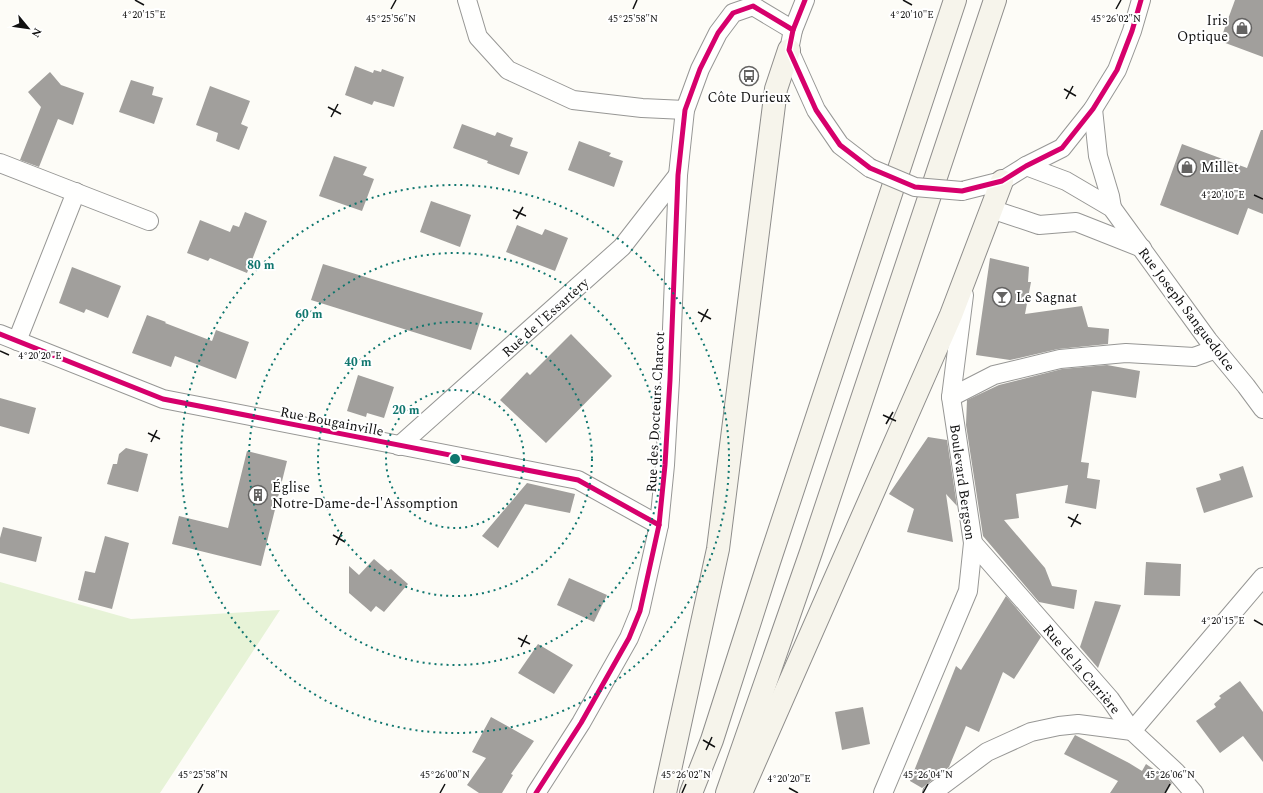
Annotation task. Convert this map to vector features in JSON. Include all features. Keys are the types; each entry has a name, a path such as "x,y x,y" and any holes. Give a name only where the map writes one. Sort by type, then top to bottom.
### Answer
{"main road":[{"path":"691,793 712,740 771,554 955,0"},
{"path":"727,793 811,552 996,0"},
{"path":"665,793 718,549 776,89 791,40"},
{"path":"741,793 951,316 1002,181"}],"street":[{"path":"467,0 478,36 508,70 573,100 642,108 685,110"},
{"path":"791,40 806,0"},
{"path":"752,3 791,40 816,110 840,145 870,168 915,187 962,191 1002,181 1026,166 1062,148 1093,109 1116,70 1132,31 1141,0"},
{"name":"Rue des Docteurs Charcot","path":"536,793 581,723 629,638 640,611 659,525 665,465 678,175 685,110 700,68 718,33 732,13 752,3"},
{"path":"1093,109 1098,156 1112,208"},
{"path":"0,162 149,221"},
{"path":"1026,166 1066,181 1112,208"},
{"name":"Rue de l'Essartery","path":"399,446 622,247 678,175"},
{"path":"17,341 76,192"},
{"name":"Rue Joseph Sanguedolce","path":"1112,208 1216,349 1254,387 1263,409"},
{"path":"991,209 1039,225 1076,222 1142,248"},
{"name":"Boulevard Bergson","path":"883,793 968,591 973,543 952,397 967,274"},
{"name":"Rue Bougainville","path":"0,334 163,399 578,480 659,525"},
{"path":"952,397 994,375 1060,359 1126,353 1194,356 1216,349"},
{"name":"Rue de la Carrière","path":"973,543 1110,699 1132,731 1176,772 1194,793"},
{"path":"932,793 987,752 1031,732 1059,726 1078,724 1132,731 1263,577"}],"green space":[{"path":"0,582 131,619 280,610 160,793 0,793"}],"building":[{"path":"1235,0 1263,0 1263,57 1220,41"},
{"path":"355,66 373,73 374,70 381,72 382,69 404,77 394,107 374,101 372,105 345,95"},
{"path":"50,72 61,85 84,93 73,125 58,119 39,167 20,160 41,107 28,92"},
{"path":"131,80 154,87 152,95 163,98 154,124 119,112"},
{"path":"210,86 250,101 241,124 248,127 239,150 216,141 218,133 196,125"},
{"path":"462,124 495,136 497,132 513,138 510,146 528,152 519,175 487,163 488,161 453,148"},
{"path":"1261,130 1263,130 1263,214 1248,208 1238,235 1160,205 1182,144 1247,168"},
{"path":"579,141 611,153 609,156 623,161 614,187 568,170"},
{"path":"334,156 367,167 363,175 374,179 362,211 319,196"},
{"path":"431,201 471,215 460,247 420,232"},
{"path":"245,212 267,221 247,273 210,258 208,261 187,253 200,220 230,232 233,225 239,227"},
{"path":"517,225 542,235 545,229 568,238 555,271 506,252"},
{"path":"990,258 1029,267 1028,282 1031,282 1025,314 1082,306 1088,327 1109,329 1108,344 1058,349 1010,360 976,355"},
{"path":"323,264 483,313 471,350 311,300"},
{"path":"72,267 121,286 108,318 86,309 84,313 59,303"},
{"path":"147,315 212,341 216,330 249,342 236,379 175,356 171,367 132,353"},
{"path":"571,334 612,376 546,443 500,400 527,372 530,375"},
{"path":"1107,365 1140,371 1136,398 1092,391 1081,462 1089,463 1087,478 1100,480 1096,509 1065,503 1068,485 1016,494 1019,518 1004,520 1045,568 1052,586 1077,590 1074,609 1039,602 983,536 966,425 967,400 999,385 1062,369"},
{"path":"358,375 394,387 384,418 367,413 366,417 347,411"},
{"path":"0,398 36,408 29,434 0,426"},
{"path":"928,437 947,440 957,506 946,494 953,542 907,532 914,509 889,494"},
{"path":"126,448 148,454 138,492 107,484 113,464 117,464 119,454"},
{"name":"Église Notre-Dame-de-l'Assomption","path":"247,451 287,461 261,566 172,544 179,516 228,528"},
{"path":"1243,466 1253,497 1204,513 1196,488 1221,480 1219,474"},
{"path":"527,483 575,494 570,513 525,504 498,548 482,536"},
{"path":"3,527 42,537 36,562 0,553 0,538"},
{"path":"105,536 129,543 112,609 78,600 85,571 95,573"},
{"path":"374,559 388,571 391,569 408,584 384,612 376,606 371,612 349,593 349,566 359,575"},
{"path":"1146,562 1181,564 1180,596 1144,595"},
{"path":"569,578 607,595 594,622 557,605"},
{"path":"1006,596 1041,637 1014,679 1003,672 979,732 966,726 949,767 922,788 910,781 956,666 961,670"},
{"path":"1095,601 1121,605 1098,668 1080,647"},
{"path":"538,644 573,665 554,694 518,673"},
{"path":"1240,681 1263,712 1263,762 1243,736 1220,753 1196,721 1216,707 1214,704 1221,698 1219,696"},
{"path":"863,707 870,744 842,750 835,712"},
{"path":"491,717 534,741 511,774 513,775 502,793 479,793 467,785 486,758 472,752"},
{"path":"1075,735 1142,771 1146,764 1172,783 1166,793 1110,793 1118,781 1064,754"}],"cycle path":[{"path":"805,0 793,30 789,50 816,110 840,145 870,168 915,187 962,191 1002,181 1026,166 1062,148 1093,109 1117,70 1132,31 1141,0"},
{"path":"536,793 581,723 629,638 640,611 659,525 665,465 670,380 678,175 685,110 700,69 718,33 733,13 753,6 793,30"},
{"path":"0,334 163,399 578,480 659,525"}],"place":[{"name":"Iris Optique","path":"1242,28"},
{"name":"Côte Durieux","path":"749,76"},
{"name":"Millet","path":"1187,167"},
{"name":"Le Sagnat","path":"1002,297"},
{"name":"Église Notre-Dame-de-l'Assomption","path":"258,495"}]}
